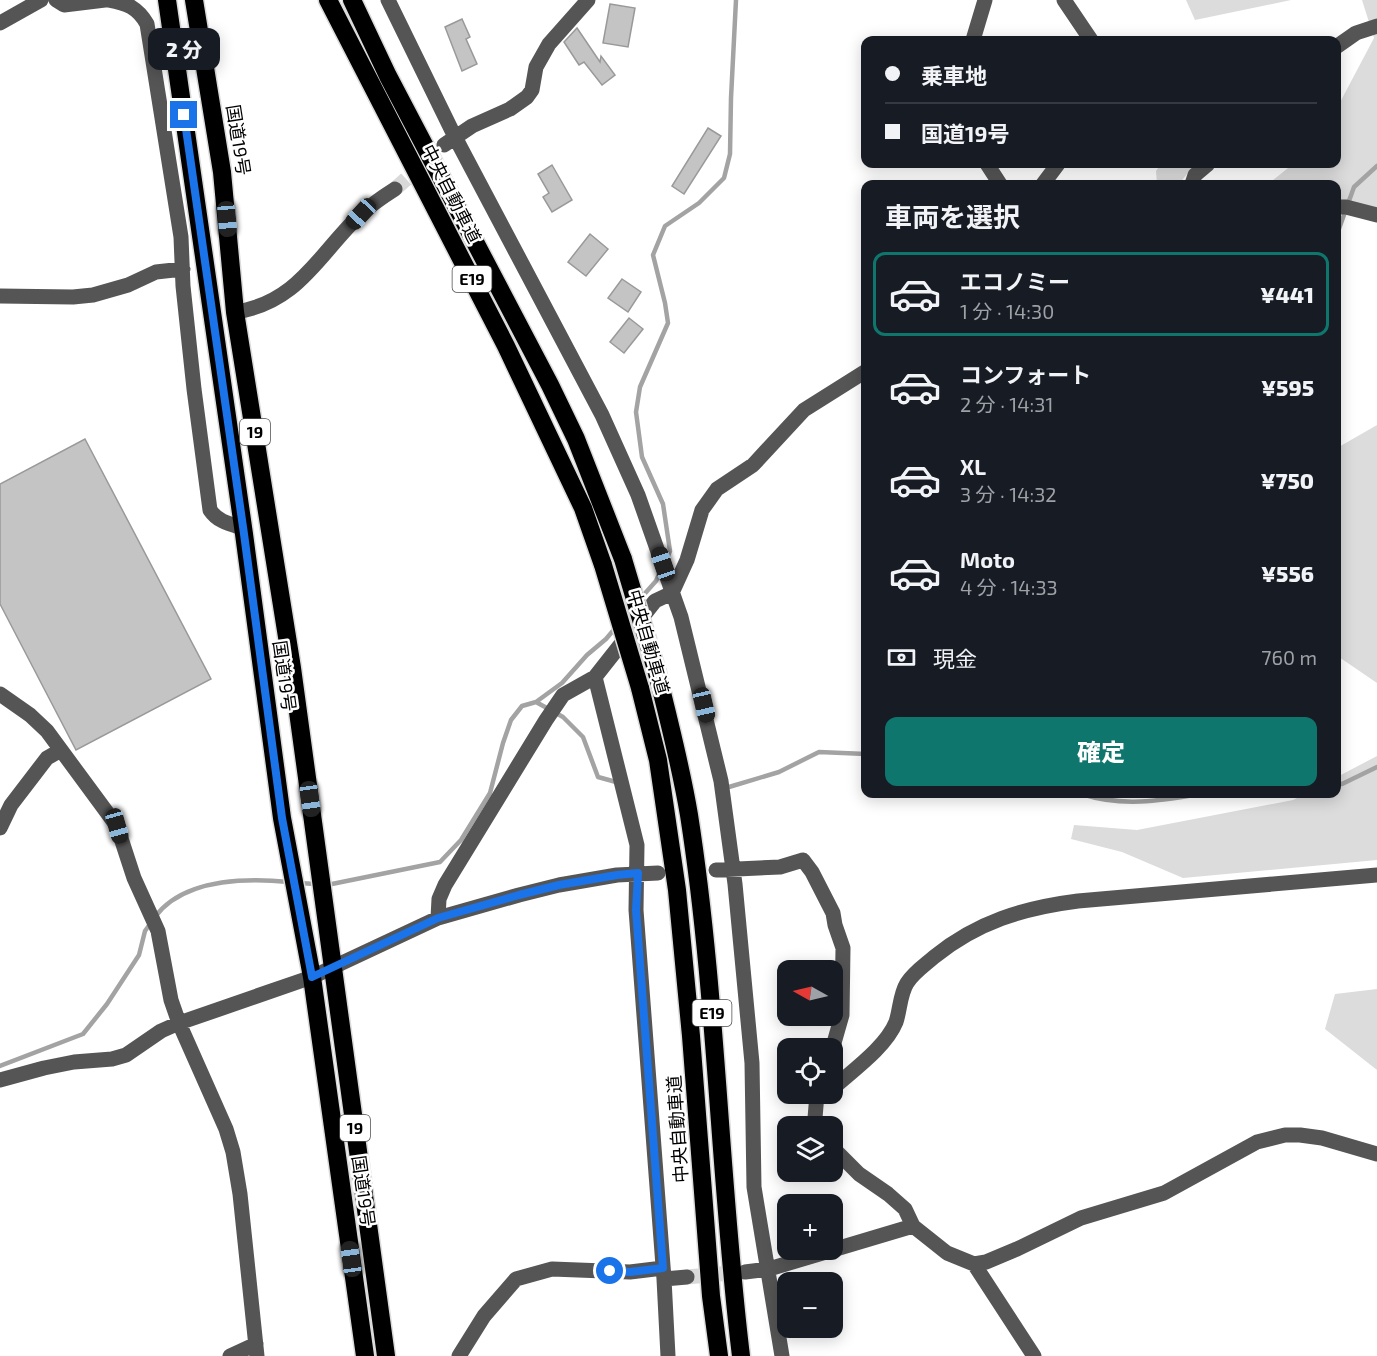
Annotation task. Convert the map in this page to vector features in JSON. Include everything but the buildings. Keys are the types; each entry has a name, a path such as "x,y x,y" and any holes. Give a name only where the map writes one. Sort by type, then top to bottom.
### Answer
{"highway":[{"name":"国道19号","path":"167,0 282,818 312,977 365,1356"},
{"name":"国道19号","path":"194,0 222,172 236,312 277,566 320,864 332,969 386,1356"},
{"name":"中央自動車道","path":"328,0 506,346 583,508 603,565 640,688 658,759 677,890 692,1036 711,1296 719,1356"},
{"name":"中央自動車道","path":"352,0 388,76 576,439 623,559 657,673 689,813 699,886 715,1039 734,1295 741,1356"}],"street":[{"path":"0,23 41,0"},
{"path":"56,0 64,5 107,0 133,6 141,13 147,24 181,237 194,389 210,510 215,518 243,528"},
{"path":"388,0 450,141 602,415 638,495 681,617 721,781 752,1063 754,1187 782,1356"},
{"path":"450,141 472,126 510,109 527,97 532,90 536,67 549,44 588,0"},
{"path":"974,36 985,0"},
{"path":"1064,0 1088,36"},
{"path":"1341,44 1356,33 1377,26"},
{"path":"1194,180 1204,168"},
{"path":"236,312 250,310 264,304 295,285 320,262 361,214 395,189"},
{"path":"1341,207 1377,215"},
{"path":"0,296 17,298 93,295 128,285 156,272 183,269"},
{"path":"438,918 439,899 445,885 546,720 563,695 595,677 655,601 670,587 687,560 702,510 712,494 753,465 804,410 861,375"},
{"path":"595,677 637,845 636,910 664,1273 668,1356"},
{"path":"0,694 38,722 117,826 141,894 158,931 171,999 179,1023 226,1129 233,1152 240,1194 256,1350 230,1356"},
{"path":"0,828 11,805 47,758 61,750"},
{"path":"716,870 780,867 803,860 812,872 833,913 843,948 842,1015 835,1038"},
{"path":"0,1080 74,1062 126,1056 161,1031 179,1023 332,969 438,918 559,885 617,875 658,873"},
{"path":"843,1079 888,1037 896,1022 905,985 914,974 950,945 995,920 1052,904 1377,875"},
{"path":"974,1264 986,1262 1017,1249 1081,1218 1164,1193 1257,1142 1285,1135 1300,1135 1322,1138 1377,1155"},
{"path":"843,1158 905,1209 914,1226 947,1252 974,1264 1034,1356"},
{"path":"745,1272 769,1269 914,1226"},
{"path":"459,1356 484,1316 516,1279 552,1269 664,1273 687,1277"}],"shaded area":[{"path":"1186,0 1291,0 1195,20"},
{"path":"1362,0 1377,0 1377,214 1341,205 1341,180 1273,180 1288,168 1341,168 1341,100 1374,38"},
{"path":"1158,168 1192,168 1182,180 1157,180"},
{"path":"1377,425 1377,683 1341,658 1341,446"},
{"path":"1377,756 1377,860 1183,878 1122,852 1071,839 1074,825 1137,830 1297,798 1341,798 1341,775"},
{"path":"1377,989 1377,1070 1325,1029 1335,994"}],"waterway":[{"path":"666,560 670,551 663,504 642,457 636,412 640,387 668,323 653,255 665,226 699,203 724,178 730,154 736,0"},
{"path":"1341,223 1354,187 1377,166"},
{"path":"640,599 656,581 661,570"},
{"path":"327,885 440,862 461,840 490,793 511,720 522,706 536,702 562,683 617,626"},
{"path":"536,702 563,717 583,737 598,777 616,782"},
{"path":"729,787 779,772 819,752 861,754"},
{"path":"1341,784 1377,767"},
{"path":"1097,798 1126,802 1174,798"},
{"path":"155,917 167,904 182,895 217,883 254,880 289,882"},
{"path":"298,883 316,884"},
{"path":"0,1066 83,1034 107,1004 139,955 145,931 150,924"}],"tunnel":[{"path":"395,189 424,163"},
{"path":"687,1277 742,1272"}],"route":[{"path":"184,115 282,818 312,977 438,918 559,885 638,873 636,910 663,1268 630,1272 610,1271"}]}
